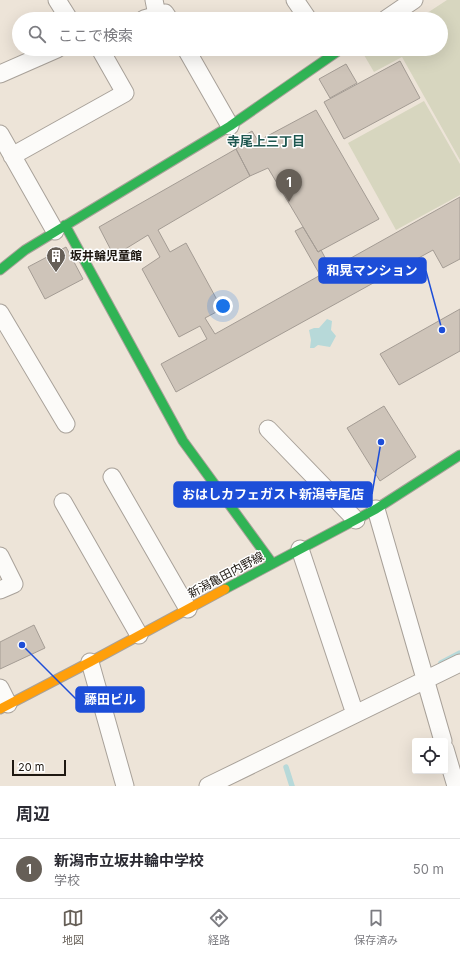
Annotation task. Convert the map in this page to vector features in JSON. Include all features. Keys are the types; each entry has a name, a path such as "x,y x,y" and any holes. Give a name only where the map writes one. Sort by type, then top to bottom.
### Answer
{"street":[{"path":"57,0 65,12"},
{"path":"295,0 303,12"},
{"path":"396,12 414,0"},
{"path":"0,74 40,56"},
{"path":"12,156 125,93 104,56"},
{"path":"190,56 230,126"},
{"path":"0,270 25,250 60,228 230,126 327,56"},
{"path":"0,134 12,156 92,276 183,441 272,564"},
{"path":"0,313 66,424"},
{"path":"268,429 356,520"},
{"name":"新潟亀田内野線","path":"4,706 90,662 376,509 460,455"},
{"path":"112,477 188,609"},
{"path":"63,502 139,635"},
{"path":"376,509 442,738"},
{"path":"300,549 355,714"},
{"path":"0,556 14,584 0,590"},
{"path":"90,662 125,786"},
{"path":"208,786 460,663"},
{"path":"0,688 4,706"},
{"path":"448,759 456,786"}],"green space":[{"path":"447,0 460,0 460,160 402,57 374,72 365,56 448,56 448,12 429,12"},
{"path":"424,101 460,164 460,195 396,230 348,143"}],"water":[{"path":"327,319 332,321 331,330 336,336 330,347 318,345 314,348 310,348 311,340 309,330 319,328"}],"building":[{"path":"400,61 420,98 344,139 324,102"},
{"path":"346,64 357,83 330,98 319,79"},
{"path":"316,110 379,219 318,252 268,168 250,176 236,149 240,146 237,140 252,131 258,141"},
{"path":"236,149 250,176 158,230 170,252 186,243 222,309 205,318 215,334 460,197 460,259 443,268 433,250 176,392 161,364 207,339 200,326 179,337 142,269 160,257 148,235 114,256 99,227"},
{"path":"303,227 318,252 321,250 331,269 320,275 295,231"},
{"name":"坂井輪児童館","path":"66,247 83,279 45,299 28,267"},
{"path":"460,309 460,351 399,385 380,354"},
{"path":"384,406 416,457 380,481 347,428"},
{"path":"34,625 45,648 0,669 0,642"}],"waterway":[{"path":"441,663 460,653"},
{"path":"286,767 292,786"}],"traffic: fast":[{"path":"0,270 25,250 230,126 331,56"},
{"path":"65,225 183,441 272,563"},
{"path":"225,589 376,509 460,455"}],"traffic: slow":[{"path":"0,709 225,589"}],"place":[{"name":"新潟市立坂井輪中学校","path":"289,202"},
{"name":"坂井輪児童館","path":"56,273"},
{"name":"和晃マンション","path":"442,330"},
{"name":"おはしカフェガスト新潟寺尾店","path":"381,442"},
{"name":"藤田ビル","path":"22,645"}],"district":[{"name":"寺尾上三丁目","path":"266,141"}]}
